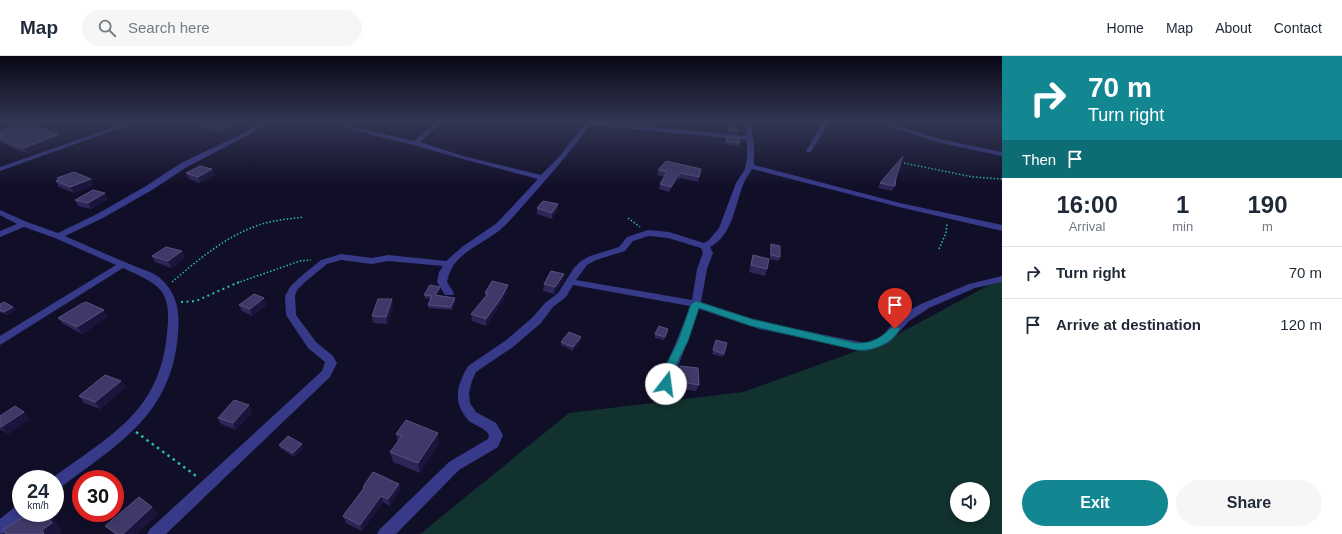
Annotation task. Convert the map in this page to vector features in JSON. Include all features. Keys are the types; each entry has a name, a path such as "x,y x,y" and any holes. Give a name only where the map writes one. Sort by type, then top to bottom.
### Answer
{"street":[{"path":"0,169 72,143"},
{"path":"58,236 82,226 106,213 149,188 178,168 209,151 228,143"},
{"path":"416,143 460,157 543,178"},
{"path":"449,293 442,282 444,270 474,242 485,235 493,233 563,156 571,143"},
{"path":"385,534 454,466 493,444 496,435 494,430 483,421 472,416 464,404 463,393 466,381 472,369 510,344 537,320 549,305 562,295 584,263 593,258 622,249 630,239 643,234 655,233 669,235 705,246 712,244 726,224 740,182 750,166 751,143"},
{"path":"809,151 813,143"},
{"path":"949,143 1002,154"},
{"path":"750,166 947,216 1002,228"},
{"path":"0,212 24,224 58,236 155,279 165,288 174,310 172,348 155,396 143,413 129,427 64,477"},
{"path":"0,234 24,224"},
{"path":"661,398 672,363 683,341 696,304 702,269 708,253 705,246"},
{"path":"155,534 326,374 330,367 331,363 329,359 312,345 290,315 290,304 293,289 318,267 330,260 346,257 374,261 388,258 450,264"},
{"path":"0,341 122,265"},
{"path":"571,282 696,304 760,325 836,342 866,347 885,340 905,318 925,306 972,286 1002,279"},
{"path":"0,528 12,518"}],"path":[{"path":"904,163 973,177 1002,179"},
{"path":"939,249 947,228 947,216"},
{"path":"165,288 195,262 242,232 273,221 304,217"},
{"path":"172,302 196,301 241,281 257,277 300,261 330,260"},
{"path":"129,427 208,485"}],"green space":[{"path":"1002,278 1002,534 420,534 569,413 743,392 887,340"}],"building":[{"path":"9,143 36,143 24,148"},
{"path":"903,156 895,186 880,183"},
{"path":"666,161 701,169 699,177 681,173 678,175 671,187 660,184 667,172 658,170"},
{"path":"200,166 212,169 198,177 186,173"},
{"path":"74,172 91,179 70,187 56,181 59,179 57,178"},
{"path":"93,190 105,193 88,203 75,200"},
{"path":"543,201 558,204 552,213 537,208"},
{"path":"771,244 780,246 780,257 771,255"},
{"path":"166,247 182,251 168,261 152,256"},
{"path":"753,255 769,259 767,269 751,265"},
{"path":"551,271 564,274 555,287 544,284"},
{"path":"492,281 508,285 501,298 486,319 471,314 488,294 485,293"},
{"path":"430,285 440,287 435,295 455,298 451,307 428,305 432,296 424,295"},
{"path":"254,294 264,298 250,309 239,305"},
{"path":"378,299 392,299 386,317 372,316"},
{"path":"4,302 13,307 4,312 0,310 0,304"},
{"path":"86,302 104,310 77,327 58,318 81,304"},
{"path":"659,326 668,329 665,337 655,334"},
{"path":"569,332 581,337 573,347 561,342"},
{"path":"716,340 727,343 724,354 713,350"},
{"path":"680,366 698,368 699,385 681,382"},
{"path":"105,375 121,381 95,402 79,396"},
{"path":"234,400 249,405 233,423 218,418"},
{"path":"15,406 24,412 1,427 0,416"},
{"path":"406,420 438,433 418,463 390,452 402,436 396,434"},
{"path":"288,436 302,444 293,453 279,445"},
{"path":"373,472 399,484 388,499 381,496 360,525 343,516 364,488 363,487"},
{"path":"139,497 152,507 123,534 117,534 105,526 110,522 124,522 124,510"},
{"path":"15,522 52,523 42,530 44,533 43,534 6,534 3,530"}],"route":[{"path":"666,384 674,357 683,341 696,304 751,322 856,346 866,347 885,340 895,329"}]}
